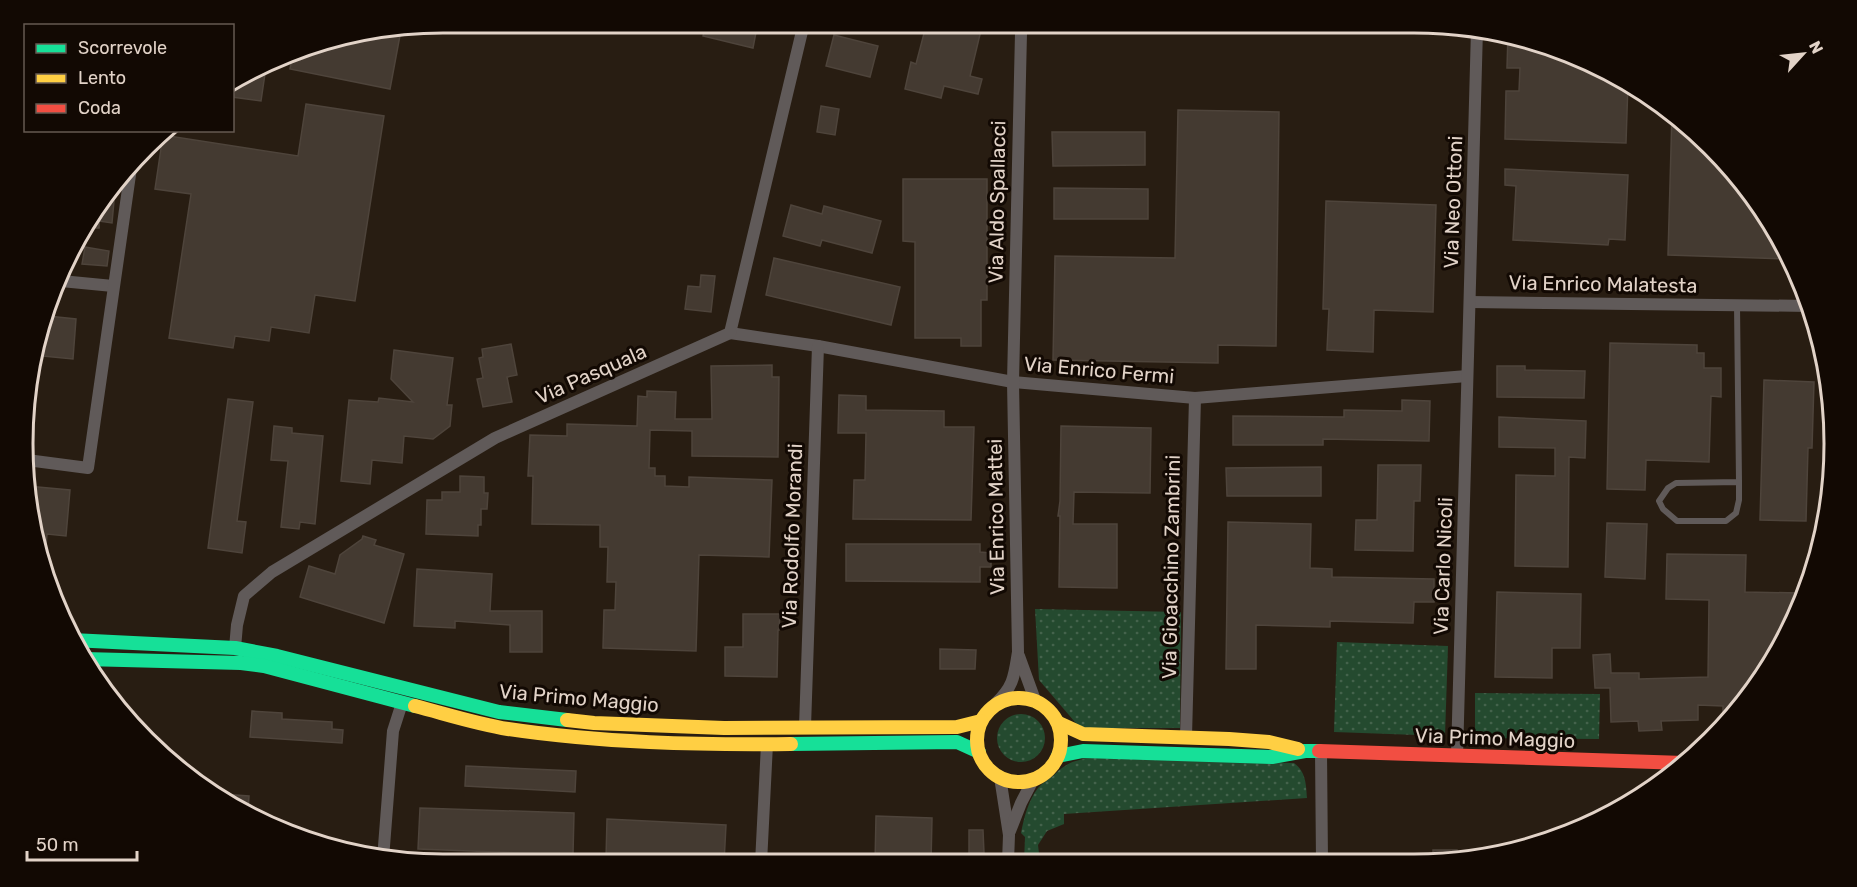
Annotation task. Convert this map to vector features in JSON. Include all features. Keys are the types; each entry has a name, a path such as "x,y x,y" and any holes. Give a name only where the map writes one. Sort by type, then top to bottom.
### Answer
{"street":[{"path":"730,333 801,33"},
{"name":"Via Aldo Spallacci","path":"1013,382 1021,33"},
{"name":"Via Neo Ottoni","path":"1467,376 1477,38"},
{"path":"34,461 88,468 129,180"},
{"path":"66,281 113,286"},
{"name":"Via Enrico Malatesta","path":"1470,302 1800,306"},
{"name":"Via Enrico Fermi","path":"730,333 818,346 1013,382 1195,398 1467,376"},
{"name":"Via Pasquala","path":"235,648 237,625 244,596 272,572 495,438 730,333"},
{"name":"Via Rodolfo Morandi","path":"805,727 818,346"},
{"name":"Via Carlo Nicoli","path":"1457,756 1467,376"},
{"name":"Via Enrico Mattei","path":"996,704 1007,692 1015,674 1018,652 1013,382"},
{"name":"Via Gioacchino Zambrini","path":"1186,737 1195,398"},
{"name":"Via Primo Maggio","path":"83,641 235,648 277,656 518,716 594,723 724,728 957,728 981,721"},
{"name":"Via Enrico Mattei","path":"1018,652 1035,700"},
{"name":"Via Primo Maggio","path":"94,659 241,663 264,666 507,729 596,738 767,744 957,742 979,752"},
{"path":"1035,700 1015,698 996,704 987,711 977,731 979,752 990,771 1011,781 1022,782 1034,780 1044,774 1052,766 1062,745 1059,723"},
{"name":"Via Primo Maggio","path":"1035,700 1045,705 1059,723 1083,734 1269,742 1305,751"},
{"path":"384,849 393,731 402,703"},
{"path":"761,854 767,744"},
{"name":"Via Primo Maggio","path":"1058,756 1083,751 1272,757 1305,751 1321,751 1671,763"},
{"path":"1321,751 1322,854"},
{"path":"1000,777 1009,835 1008,854"},
{"path":"1009,835 1017,811 1034,780"}],"lane":[{"path":"1737,305 1739,482 1739,500 1736,513 1726,521 1677,520 1663,509 1659,501 1668,488 1676,483 1739,482"}],"green space":[{"path":"1035,609 1181,612 1180,728 1080,728 1039,680"},
{"path":"1337,642 1448,646 1445,736 1334,732"},
{"path":"1475,693 1600,694 1599,739 1475,738"},
{"path":"1016,714 1026,714 1041,724 1045,738 1044,747 1035,758 1026,762 1016,762 1001,752 997,743 997,733 1007,718"},
{"path":"1091,758 1294,763 1303,774 1307,798 1064,814 1064,824 1047,831 1038,845 1039,854 1024,854 1025,837 1021,833 1032,798 1041,785 1066,765"}],"building":[{"path":"704,33 756,33 753,48 703,36"},
{"path":"924,33 980,33 970,76 982,79 978,94 944,86 941,98 905,89 911,62 916,64"},
{"path":"834,35 878,46 870,77 826,66"},
{"path":"400,36 390,89 290,69 291,62 337,47"},
{"path":"1508,44 1571,64 1628,93 1626,143 1505,139 1506,91 1519,91 1520,68 1507,68"},
{"path":"265,74 261,101 234,97 234,90"},
{"path":"306,104 384,116 355,301 315,295 309,333 271,327 269,341 235,336 233,348 169,338 191,194 155,189 161,145 172,136 298,156"},
{"path":"821,106 839,109 835,135 817,132"},
{"path":"1178,110 1279,112 1276,346 1218,345 1218,363 1053,360 1055,256 1175,258"},
{"path":"1672,125 1704,153 1722,173 1755,215 1780,259 1668,255"},
{"path":"1052,132 1145,132 1145,165 1053,166"},
{"path":"1505,169 1628,175 1625,240 1609,239 1608,245 1513,240 1516,186 1505,185"},
{"path":"903,179 987,179 987,300 981,300 981,346 961,346 961,338 915,338 915,242 903,241"},
{"path":"1054,188 1148,189 1148,219 1054,219"},
{"path":"114,201 112,223 99,221 99,228 94,228 102,215"},
{"path":"1326,201 1436,205 1433,312 1374,310 1373,352 1327,350 1329,309 1323,309"},
{"path":"791,205 822,214 824,206 881,221 872,253 822,240 820,246 783,236"},
{"path":"85,247 109,251 107,266 82,264"},
{"path":"774,258 900,287 891,325 766,295"},
{"path":"701,275 715,276 711,312 685,309 688,286 700,287"},
{"path":"54,317 76,319 73,359 43,356"},
{"path":"1610,343 1697,345 1697,353 1704,353 1704,368 1721,368 1721,397 1711,396 1709,462 1646,460 1645,490 1607,489"},
{"path":"511,344 517,375 507,377 512,402 483,407 477,379 483,378 479,358 483,357 482,349"},
{"path":"394,350 453,358 447,405 452,405 450,426 433,439 404,436 402,463 372,460 370,484 341,481 349,400 378,402 379,398 413,402 391,379"},
{"path":"772,365 772,377 779,377 778,457 692,456 692,431 650,430 649,468 655,468 655,476 665,476 665,486 689,487 689,477 772,480 769,557 699,555 696,651 603,648 604,610 615,610 616,582 607,582 608,547 600,547 600,525 532,524 533,476 528,476 530,435 567,436 567,424 637,426 638,396 647,397 647,391 676,392 675,419 712,419 711,366"},
{"path":"1497,366 1525,366 1525,370 1585,371 1584,398 1497,397"},
{"path":"1764,380 1814,382 1812,448 1808,448 1806,521 1760,520"},
{"path":"839,395 866,396 866,410 944,411 944,427 974,427 971,520 853,519 854,480 865,480 866,433 838,433"},
{"path":"228,399 253,402 237,521 246,522 242,553 208,548"},
{"path":"1402,400 1430,401 1429,441 1323,439 1323,445 1233,445 1233,416 1344,417 1344,410 1402,411"},
{"path":"1499,417 1586,421 1585,458 1569,457 1568,567 1515,566 1516,475 1555,476 1555,448 1499,447"},
{"path":"274,426 292,428 292,433 323,436 315,524 300,522 299,529 281,527 288,461 271,460"},
{"path":"1061,426 1151,428 1150,493 1074,492 1073,524 1117,524 1117,588 1059,587 1060,516 1058,516"},
{"path":"1378,465 1421,465 1420,501 1414,501 1413,551 1355,550 1356,520 1377,520"},
{"path":"1321,467 1321,496 1227,496 1226,468"},
{"path":"460,476 484,477 484,493 488,493 487,509 481,509 478,536 426,534 427,500 442,500 442,492 460,492"},
{"path":"36,487 70,490 66,536 47,534 46,546"},
{"path":"1228,522 1311,524 1310,568 1332,569 1332,577 1434,579 1434,602 1414,602 1413,623 1330,621 1330,627 1256,625 1256,669 1226,669"},
{"path":"1607,523 1647,524 1645,579 1605,577"},
{"path":"363,536 376,540 374,545 404,554 384,623 300,597 309,566 335,574 340,555"},
{"path":"846,544 980,544 980,552 991,553 991,567 980,567 980,582 846,581"},
{"path":"1667,554 1746,555 1745,592 1796,593 1769,649 1755,672 1723,713 1723,706 1698,705 1698,720 1661,721 1662,730 1639,731 1638,721 1611,722 1610,688 1595,688 1593,655 1610,654 1611,673 1639,673 1639,679 1708,677 1709,600 1666,599"},
{"path":"417,569 492,574 490,611 542,611 542,652 510,652 510,625 455,621 455,628 414,626"},
{"path":"1497,592 1581,594 1580,648 1552,648 1552,678 1495,677"},
{"path":"743,614 780,614 777,677 725,676 725,647 743,647"},
{"path":"940,649 976,650 975,669 940,669"},
{"path":"252,711 282,713 282,719 332,722 332,729 343,730 342,743 250,737"},
{"path":"466,766 576,771 575,792 465,786"},
{"path":"231,795 249,796 248,805"},
{"path":"420,808 574,813 573,854 418,849"},
{"path":"876,816 932,818 931,854 875,854"},
{"path":"607,819 726,825 724,854 606,854"},
{"path":"969,830 983,830 984,853 969,853"},
{"path":"1433,850 1457,850 1457,851 1433,853"}],"traffic: fast":[{"path":"83,641 235,648 277,656 499,712 567,720"},
{"path":"94,659 241,663 264,666 415,706"},
{"path":"791,744 957,742 979,752"},
{"path":"1058,756 1083,751 1272,757 1319,751"}],"traffic: slow":[{"path":"1011,698 1027,698 1043,705 1054,716 1061,732 1061,740 1058,756 1049,770 1027,782 1011,782 995,775 984,764 977,748 977,732 984,716 995,705 1011,698"},
{"path":"415,706 473,722 543,734 685,743 791,744"},
{"path":"567,720 724,728 957,727 981,721"},
{"path":"1059,723 1083,734 1229,739 1269,742 1298,749"}],"traffic: jam":[{"path":"1319,751 1671,763"}]}
